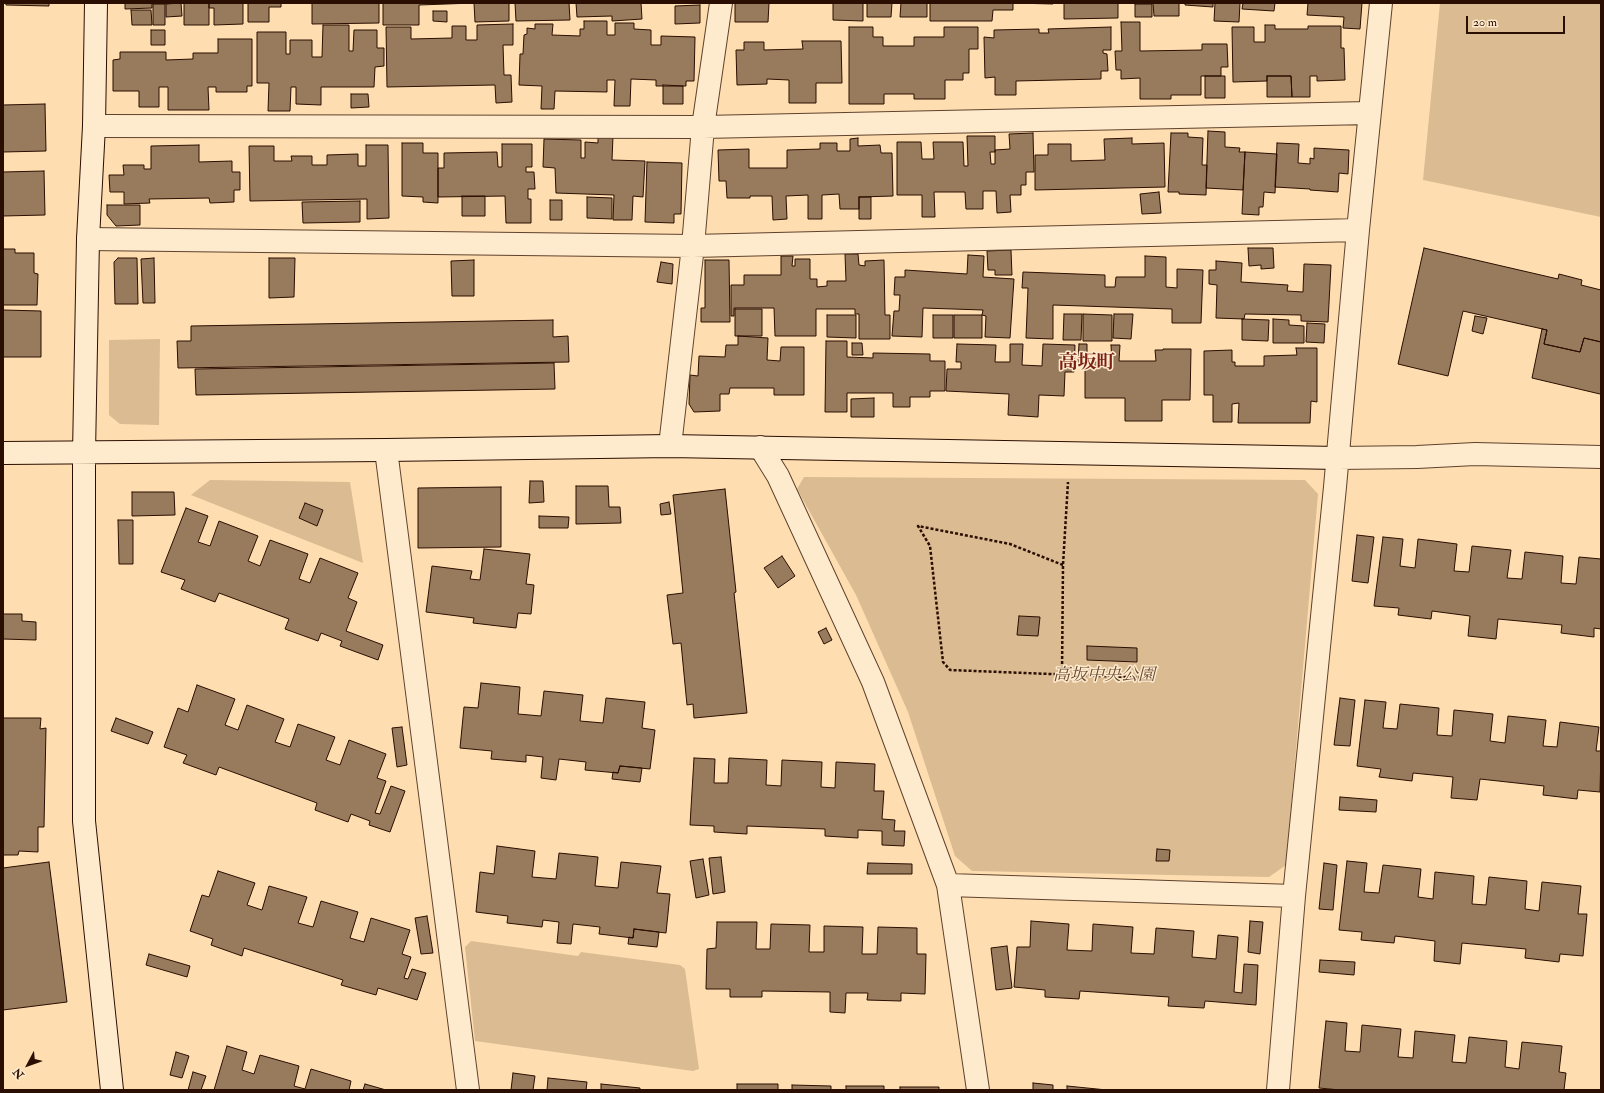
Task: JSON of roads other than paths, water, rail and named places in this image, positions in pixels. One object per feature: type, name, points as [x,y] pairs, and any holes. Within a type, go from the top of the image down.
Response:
[{"type":"street","points":[[96,3],[94,126],[88,239],[84,453],[84,821],[112,1090]]},
{"type":"street","points":[[670,446],[693,246],[703,127],[721,3]]},
{"type":"street","points":[[1278,1090],[1294,896],[1338,458],[1369,113],[1381,3]]},
{"type":"street","points":[[94,126],[703,127],[1369,113]]},
{"type":"street","points":[[88,239],[693,246],[1358,230]]},
{"type":"street","points":[[3,453],[670,446],[1338,458],[1416,457],[1475,454],[1601,457]]},
{"type":"street","points":[[760,447],[778,476],[873,682],[948,885],[978,1090]]},
{"type":"street","points":[[386,450],[468,1090]]},
{"type":"street","points":[[948,885],[1294,896]]},
{"type":"district","name":"高坂町","points":[[1087,364]]},
{"type":"park label","name":"高坂中央公園","points":[[1104,676]]}]
